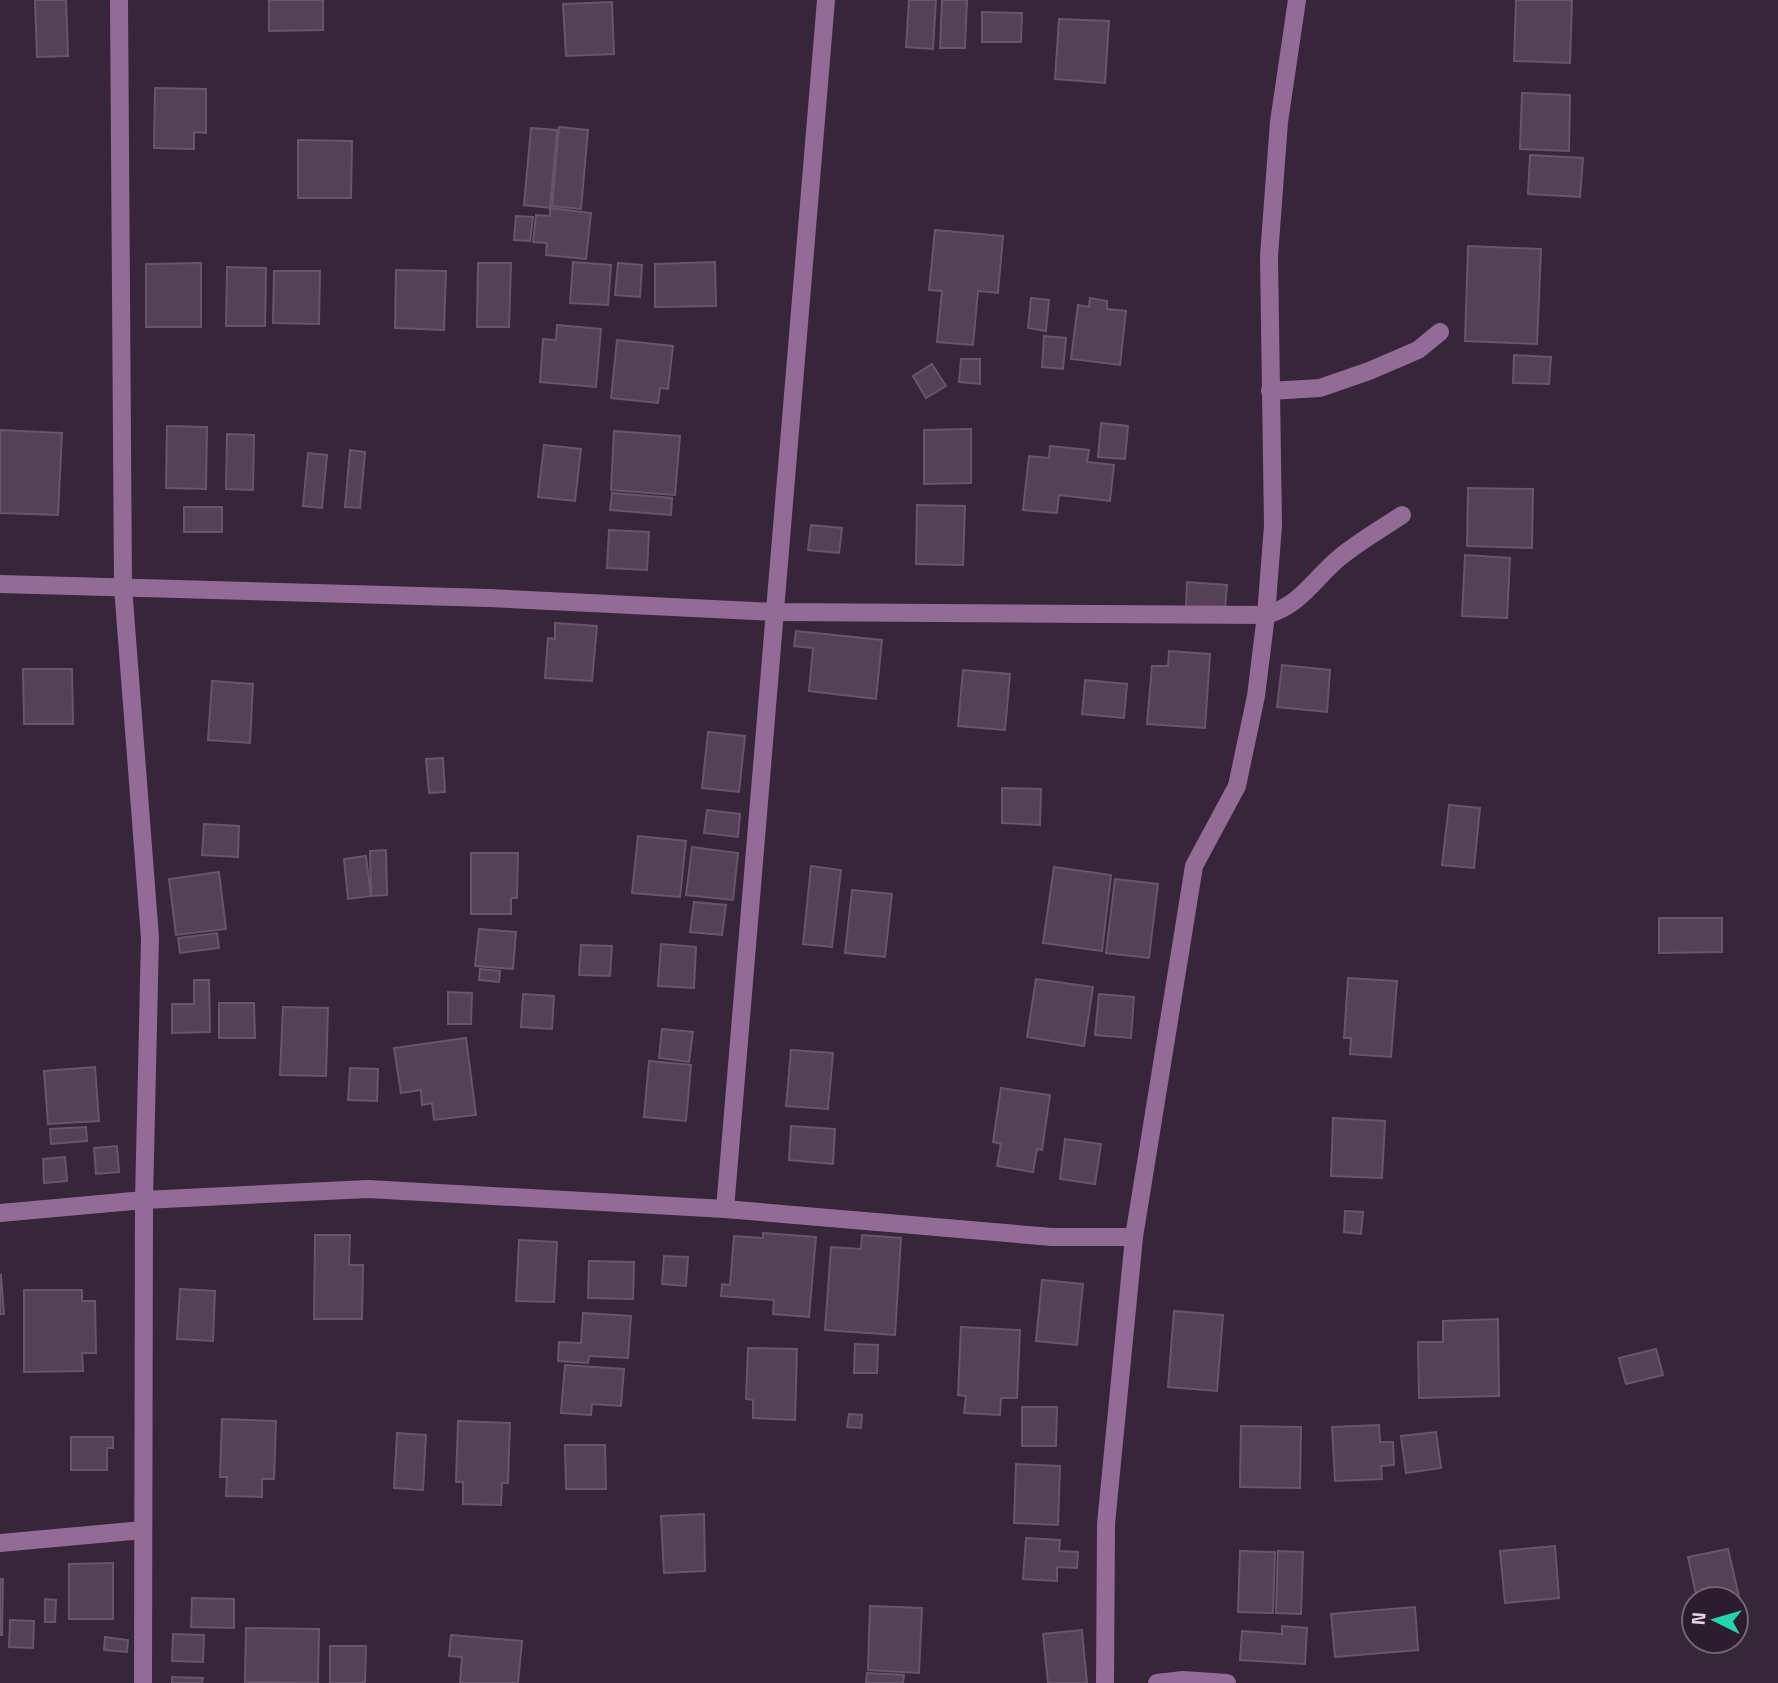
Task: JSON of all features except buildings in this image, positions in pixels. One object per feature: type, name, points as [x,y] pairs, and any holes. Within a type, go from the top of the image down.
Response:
[{"type":"street","points":[[119,0],[123,587],[150,938],[144,1200],[143,1683]]},
{"type":"street","points":[[725,1209],[827,0]]},
{"type":"street","points":[[1105,1683],[1106,1524],[1134,1237],[1194,866],[1237,786],[1256,696],[1266,615],[1273,526],[1269,256],[1279,122],[1297,0]]},
{"type":"street","points":[[1270,391],[1320,388],[1369,371],[1418,350],[1440,332]]},
{"type":"street","points":[[0,584],[489,598],[775,612],[1266,615],[1282,610],[1306,593],[1339,558],[1402,514]]},
{"type":"street","points":[[0,1213],[144,1200],[368,1189],[725,1209],[1052,1237],[1134,1237]]},
{"type":"street","points":[[0,1543],[143,1530]]},
{"type":"street","points":[[1157,1683],[1183,1680],[1227,1683]]}]
